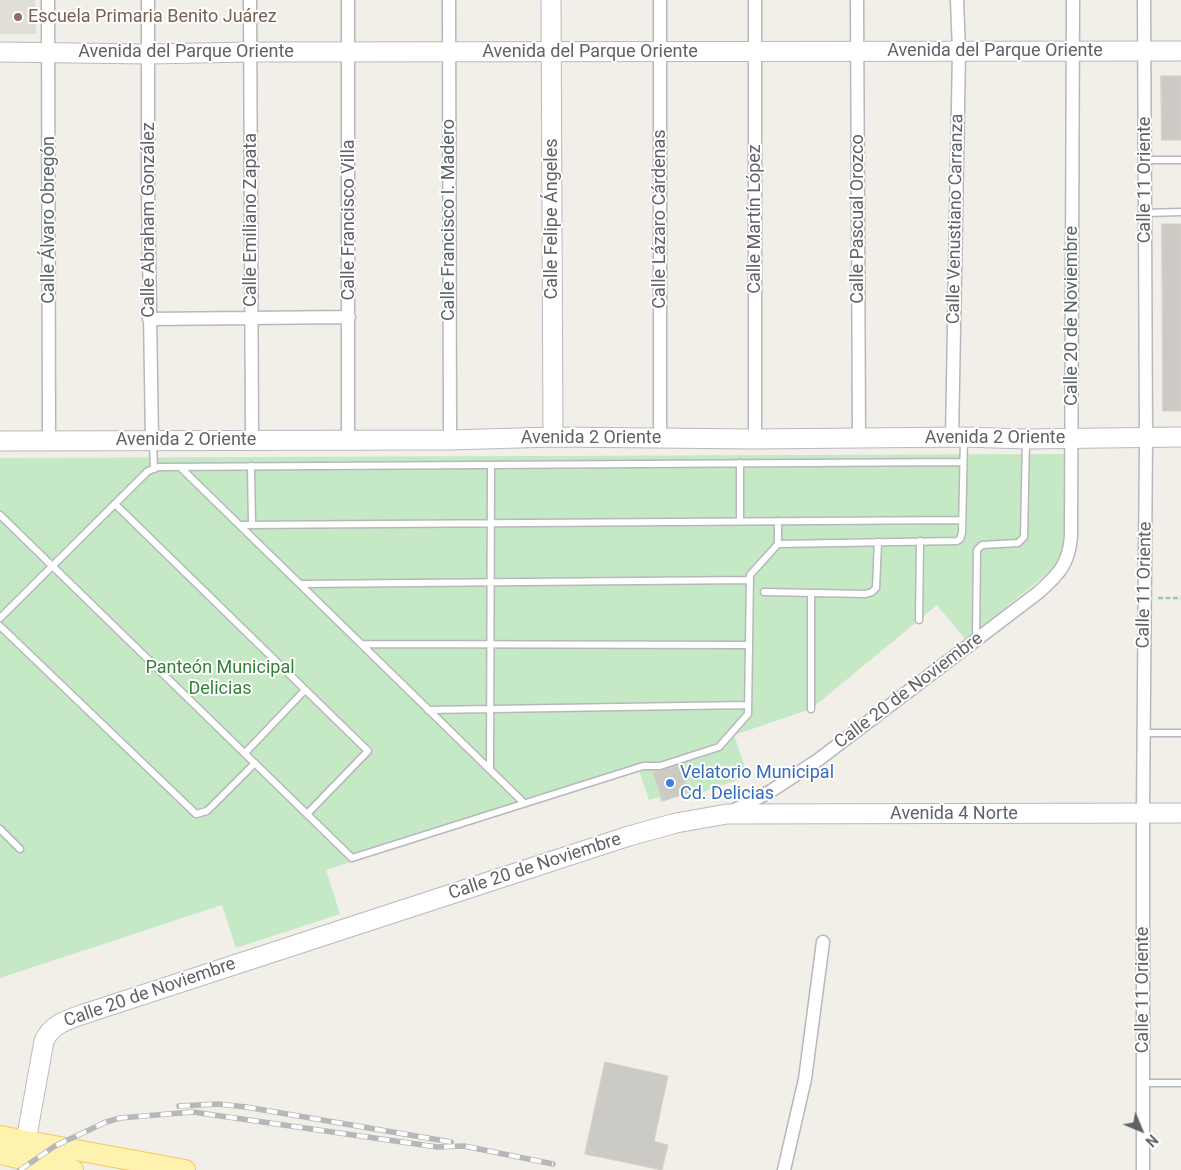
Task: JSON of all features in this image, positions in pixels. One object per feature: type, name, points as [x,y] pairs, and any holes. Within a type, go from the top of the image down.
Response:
[{"type":"main road","points":[[0,1136],[15,1151],[73,1170]]},
{"type":"main road","points":[[15,1151],[185,1170]]},
{"type":"street","name":"Calle Álvaro Obregón","points":[[48,0],[49,440]]},
{"type":"street","name":"Calle Abraham González","points":[[148,0],[149,319],[152,440]]},
{"type":"street","name":"Calle Emiliano Zapata","points":[[250,0],[252,440]]},
{"type":"street","name":"Calle Francisco Villa","points":[[348,0],[348,440]]},
{"type":"street","name":"Calle Francisco I. Madero","points":[[449,0],[450,440]]},
{"type":"street","name":"Calle Felipe Ángeles","points":[[551,0],[553,438]]},
{"type":"street","name":"Calle Lázaro Cárdenas","points":[[660,0],[660,438]]},
{"type":"street","name":"Calle Martín López","points":[[755,0],[755,438]]},
{"type":"street","name":"Calle Pascual Orozco","points":[[857,0],[859,438]]},
{"type":"street","name":"Calle Venustiano Carranza","points":[[957,0],[958,437]]},
{"type":"street","name":"Calle 20 de Noviembre","points":[[15,1151],[44,1041],[50,1030],[66,1020],[629,836],[676,823],[727,814],[771,791],[803,771],[1039,592],[1064,567],[1068,558],[1071,536],[1073,0]]},
{"type":"street","name":"Calle 11 Oriente","points":[[1143,1170],[1146,437],[1144,0]]},
{"type":"street","name":"Avenida del Parque Oriente","points":[[0,52],[149,54],[551,51],[1181,51]]},
{"type":"street","points":[[149,319],[349,317]]},
{"type":"street","name":"Avenida 2 Oriente","points":[[0,441],[1181,437]]},
{"type":"street","name":"Avenida 4 Norte","points":[[727,814],[1181,813]]},
{"type":"street","points":[[784,1170],[806,1079],[823,942]]},
{"type":"lane","points":[[1144,160],[1181,160]]},
{"type":"lane","points":[[1145,213],[1181,212]]},
{"type":"lane","points":[[778,544],[957,541],[962,533],[963,462],[958,437]]},
{"type":"lane","points":[[976,640],[977,550],[982,544],[1018,543],[1024,537],[1026,439]]},
{"type":"lane","points":[[152,440],[154,469]]},
{"type":"lane","points":[[0,618],[148,471],[159,467],[963,462]]},
{"type":"lane","points":[[740,463],[740,521]]},
{"type":"lane","points":[[490,770],[491,465]]},
{"type":"lane","points":[[251,466],[252,525]]},
{"type":"lane","points":[[180,467],[524,803]]},
{"type":"lane","points":[[115,504],[368,751],[307,814]]},
{"type":"lane","points":[[0,514],[352,858],[643,766],[660,766],[719,747],[748,714],[750,575],[778,544],[778,521]]},
{"type":"lane","points":[[240,525],[962,520]]},
{"type":"lane","points":[[919,620],[920,541]]},
{"type":"lane","points":[[764,592],[866,594],[872,592],[876,588],[878,542]]},
{"type":"lane","points":[[300,584],[750,580]]},
{"type":"lane","points":[[811,593],[811,708]]},
{"type":"lane","points":[[0,626],[196,814],[207,811],[255,763]]},
{"type":"lane","points":[[362,644],[749,645]]},
{"type":"lane","points":[[245,753],[305,690]]},
{"type":"lane","points":[[428,710],[748,705]]},
{"type":"lane","points":[[1144,733],[1181,733]]},
{"type":"lane","points":[[0,829],[20,849]]},
{"type":"lane","points":[[1143,1084],[1181,1083]]},
{"type":"path","points":[[1145,598],[1181,598]]},
{"type":"shaded area","name":"Escuela Primaria Benito Juárez","points":[[0,0],[35,0],[36,34],[0,34]]},
{"type":"green space","name":"Panteón Municipal Delicias","points":[[1065,454],[1065,559],[966,640],[937,605],[811,709],[734,735],[748,776],[689,797],[687,793],[661,802],[659,797],[649,800],[638,768],[326,870],[340,914],[236,948],[222,905],[0,978],[0,458]]},
{"type":"building","points":[[1161,76],[1181,76],[1181,140],[1162,140]]},
{"type":"building","points":[[1162,224],[1181,224],[1181,411],[1163,411]]},
{"type":"building","name":"Velatorio Municipal Cd. Delicias","points":[[679,765],[688,793],[663,801],[653,773]]},
{"type":"building","points":[[605,1062],[668,1076],[654,1141],[668,1145],[662,1170],[585,1154]]},
{"type":"railway","points":[[179,1106],[218,1104],[246,1107],[451,1142]]},
{"type":"railway","points":[[20,1170],[55,1146],[106,1122],[120,1118],[193,1112],[437,1147],[464,1146],[553,1164]]},
{"type":"place","name":"Escuela Primaria Benito Juárez","points":[[18,17]]},
{"type":"place","name":"Velatorio Municipal Cd. Delicias","points":[[670,783]]}]
